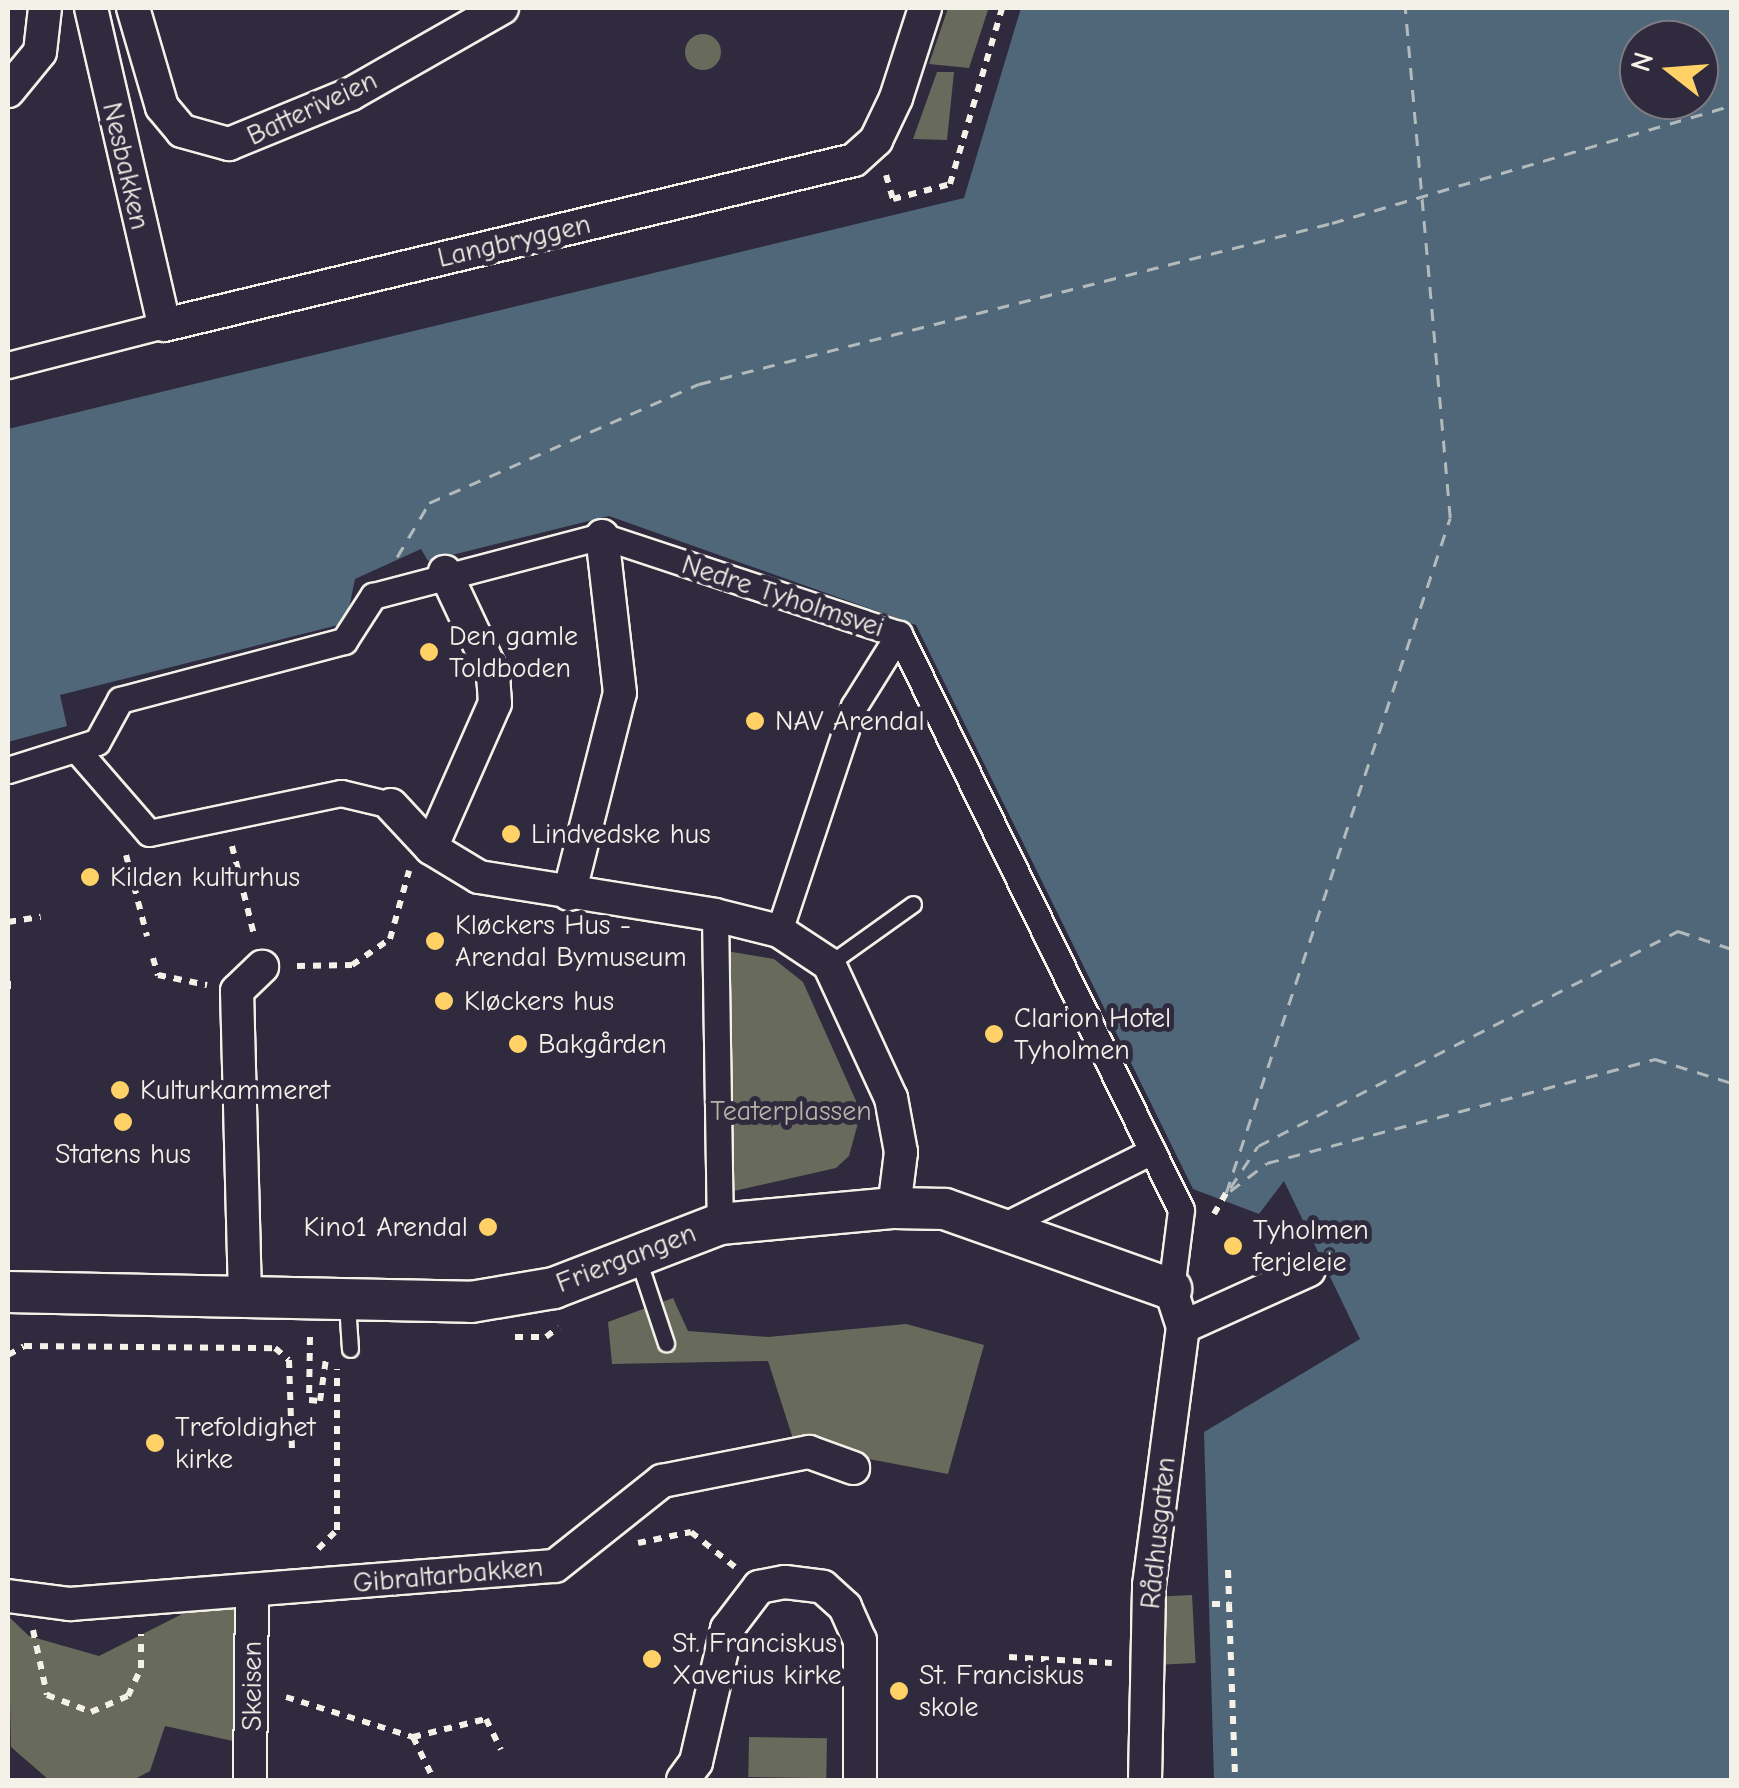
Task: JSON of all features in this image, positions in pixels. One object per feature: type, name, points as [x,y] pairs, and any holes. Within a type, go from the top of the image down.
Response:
[{"type":"street","points":[[8,92],[40,52],[45,8]]},
{"type":"street","name":"Nesbakken","points":[[91,8],[164,325]]},
{"type":"street","name":"Batteriveien","points":[[133,8],[162,108],[182,131],[229,144],[351,94],[502,8]]},
{"type":"street","points":[[876,140],[925,8]]},
{"type":"street","name":"Langbryggen","points":[[8,365],[854,160],[876,140]]},
{"type":"street","points":[[8,770],[97,742],[120,700],[344,641],[373,596],[445,572],[602,536],[620,693],[569,894]]},
{"type":"street","name":"Nedre Tyholmsvei","points":[[602,536],[899,634],[1180,1210],[1171,1288]]},
{"type":"street","points":[[431,848],[495,703],[493,674],[445,572]]},
{"type":"street","points":[[779,932],[854,706],[899,634]]},
{"type":"street","points":[[76,749],[149,833],[341,793],[392,804],[431,848],[478,877],[715,915],[779,932],[829,964],[891,1098],[900,1152],[894,1208]]},
{"type":"street","points":[[715,915],[720,1224]]},
{"type":"street","points":[[245,1296],[237,992],[262,967]]},
{"type":"street","points":[[1003,1226],[1152,1150]]},
{"type":"street","name":"Friergangen","points":[[8,1292],[471,1302],[554,1288],[635,1250],[720,1224],[894,1208],[1003,1226],[1171,1288]]},
{"type":"street","points":[[1183,1327],[1309,1270]]},
{"type":"street","name":"Rådhusgaten","points":[[1145,1780],[1146,1665],[1183,1327],[1171,1288]]},
{"type":"street","name":"Gibraltarbakken","points":[[22,1598],[140,1599],[555,1566],[602,1534],[662,1482],[809,1452],[853,1468]]},
{"type":"street","points":[[683,1780],[696,1762],[727,1628],[760,1586],[823,1587],[846,1607],[860,1640],[860,1780]]},
{"type":"street","name":"Skeisen","points":[[250,1780],[252,1592]]},
{"type":"lane","points":[[829,964],[913,904]]},
{"type":"lane","points":[[635,1250],[666,1343]]},
{"type":"lane","points":[[347,1302],[350,1349]]},
{"type":"path","points":[[876,140],[893,199],[950,184],[1002,8]]},
{"type":"path","points":[[225,820],[262,967],[352,966],[390,939],[409,871],[431,848]]},
{"type":"path","points":[[147,936],[125,850],[149,833]]},
{"type":"path","points":[[8,922],[41,917]]},
{"type":"path","points":[[154,958],[158,975],[237,992]]},
{"type":"path","points":[[8,981],[8,996]]},
{"type":"path","points":[[310,1336],[309,1400],[320,1400],[320,1360],[337,1358],[337,1530],[312,1555]]},
{"type":"path","points":[[8,1354],[24,1346],[276,1348],[289,1360],[292,1451]]},
{"type":"path","points":[[602,1534],[648,1546],[692,1532],[760,1586]]},
{"type":"path","points":[[1228,1570],[1235,1778]]},
{"type":"path","points":[[22,1598],[36,1676],[46,1695],[91,1712],[128,1696],[141,1668],[140,1599]]},
{"type":"path","points":[[1212,1604],[1229,1604]]},
{"type":"path","points":[[1008,1657],[1146,1665]]},
{"type":"path","points":[[251,1683],[372,1731],[413,1736],[486,1719],[501,1750]]},
{"type":"path","points":[[413,1736],[434,1780]]},
{"type":"green space","points":[[948,8],[988,10],[969,68],[929,64]]},
{"type":"green space","points":[[703,34],[716,39],[721,52],[716,65],[703,70],[690,65],[685,52],[690,39]]},
{"type":"green space","points":[[937,72],[954,72],[947,140],[913,139]]},
{"type":"green space","name":"Teaterplassen","points":[[726,951],[774,959],[803,982],[861,1112],[849,1156],[836,1168],[725,1193]]},
{"type":"green space","points":[[673,1298],[688,1331],[768,1337],[906,1324],[984,1345],[948,1474],[795,1445],[768,1361],[612,1364],[608,1322]]},
{"type":"green space","points":[[1192,1595],[1196,1663],[1165,1665],[1161,1597]]},
{"type":"green space","points":[[230,1600],[245,1612],[242,1743],[165,1726],[150,1771],[133,1780],[49,1780],[11,1747],[8,1616],[29,1636],[99,1656],[208,1601]]},
{"type":"green space","points":[[749,1737],[827,1738],[826,1778],[748,1777]]},
{"type":"water","points":[[1021,8],[1731,8],[1731,1780],[1214,1780],[1204,1432],[1360,1339],[1284,1181],[1259,1214],[1193,1189],[916,625],[609,516],[428,561],[421,549],[355,579],[346,623],[60,695],[67,726],[8,742],[8,429],[964,198]]},
{"type":"ferry route","points":[[1226,1193],[1450,518],[1405,8]]},
{"type":"ferry route","points":[[397,557],[429,503],[699,384],[1332,223],[1732,105]]},
{"type":"ferry route","points":[[1230,1188],[1258,1146],[1678,931],[1732,949]]},
{"type":"ferry route","points":[[1230,1191],[1267,1163],[1655,1059],[1732,1083]]},
{"type":"place","name":"Den gamle Toldboden","points":[[429,652]]},
{"type":"place","name":"NAV Arendal","points":[[755,721]]},
{"type":"place","name":"Lindvedske hus","points":[[511,834]]},
{"type":"place","name":"Kilden kulturhus","points":[[90,877]]},
{"type":"place","name":"Kløckers Hus - Arendal Bymuseum","points":[[435,941]]},
{"type":"place","name":"Kløckers hus","points":[[444,1001]]},
{"type":"place","name":"Clarion Hotel Tyholmen","points":[[994,1034]]},
{"type":"place","name":"Bakgården","points":[[518,1044]]},
{"type":"place","name":"Kulturkammeret","points":[[120,1090]]},
{"type":"place","name":"Statens hus","points":[[123,1122]]},
{"type":"place","name":"Kino1 Arendal","points":[[488,1227]]},
{"type":"place","name":"Tyholmen ferjeleie","points":[[1233,1246]]},
{"type":"place","name":"Trefoldighet kirke","points":[[155,1443]]},
{"type":"place","name":"St. Franciskus Xaverius kirke","points":[[652,1659]]},
{"type":"place","name":"St. Franciskus skole","points":[[899,1691]]}]
